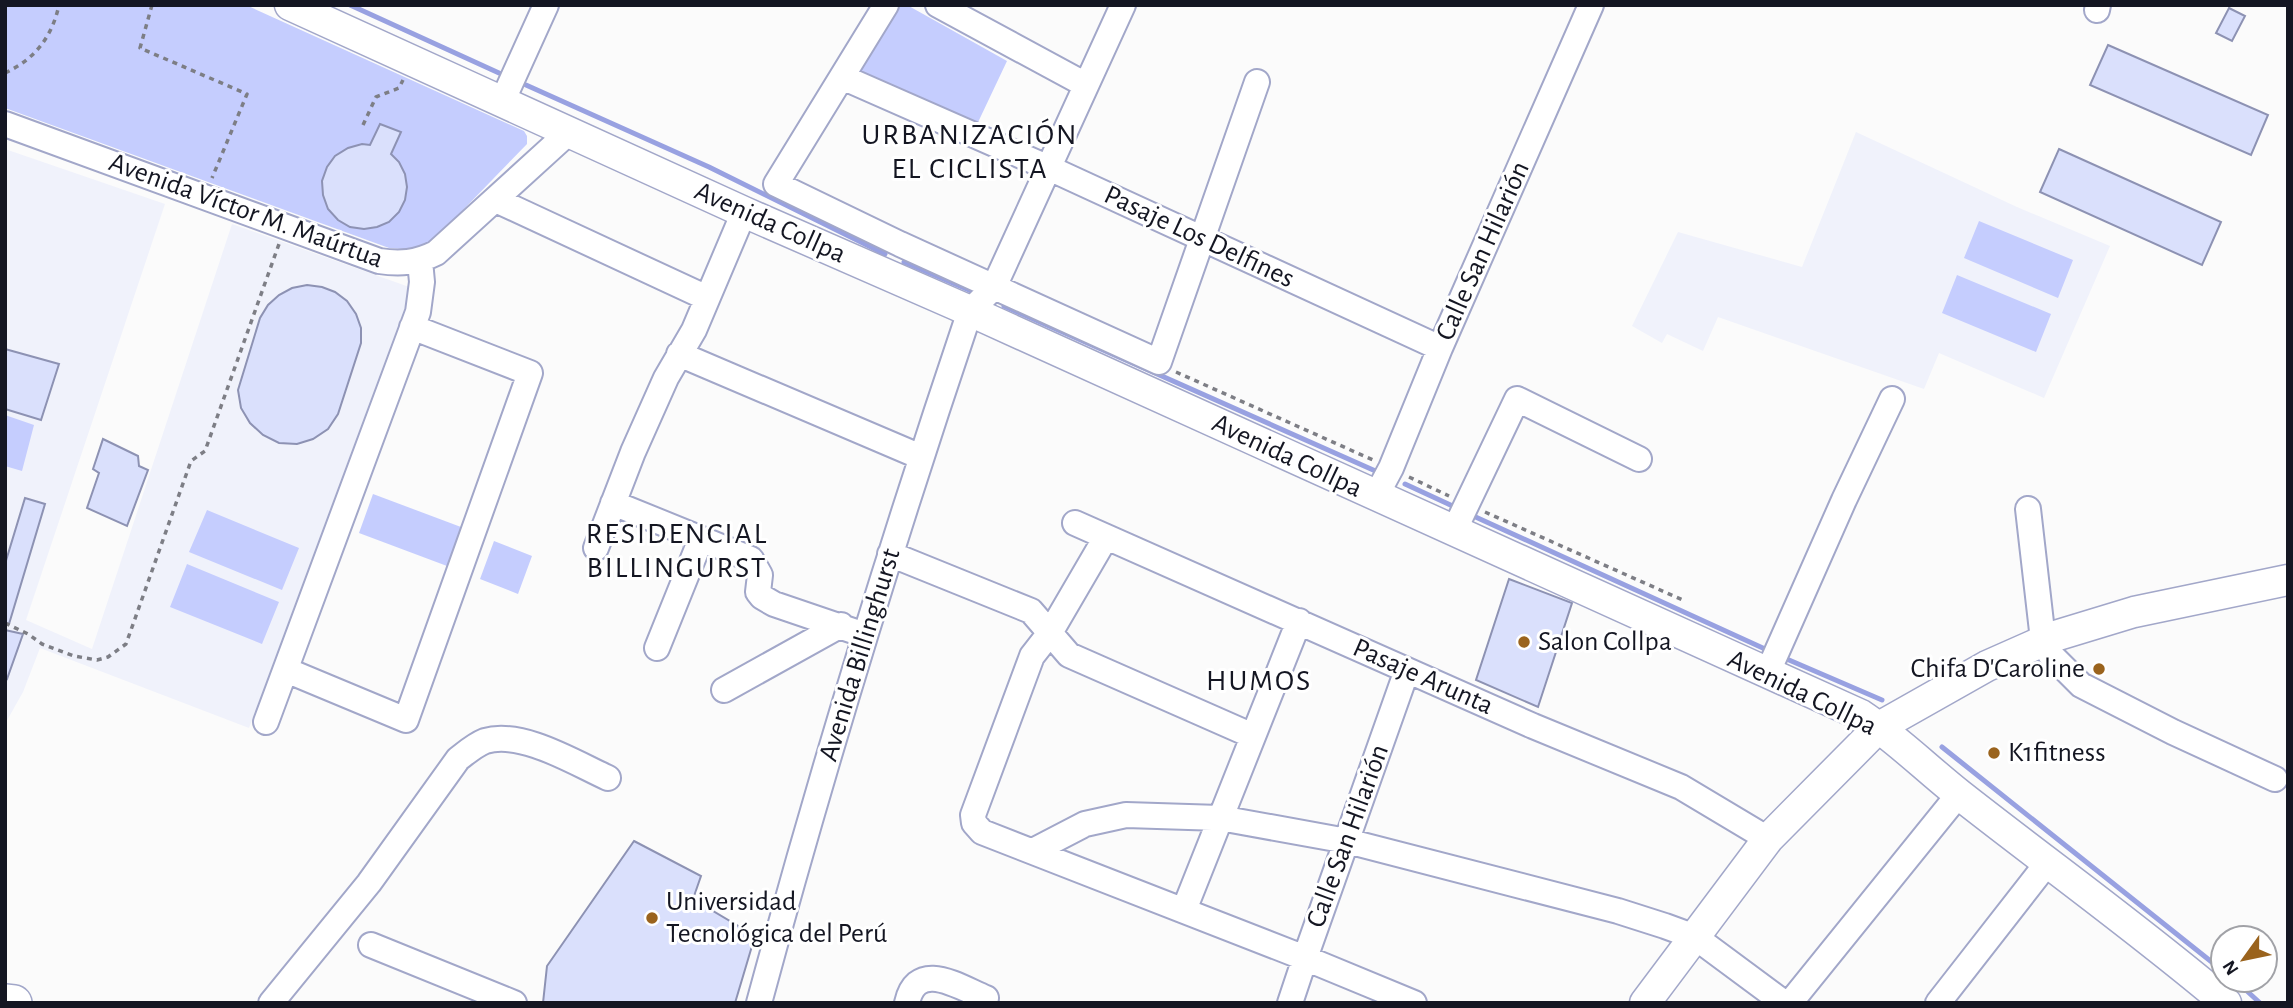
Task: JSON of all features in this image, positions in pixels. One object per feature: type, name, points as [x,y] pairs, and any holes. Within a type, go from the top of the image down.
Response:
[{"type":"highway","points":[[5,1002],[14,1003]]},
{"type":"main road","name":"Avenida Collpa","points":[[290,5],[1861,715],[1959,794],[2140,932],[2226,1003]]},
{"type":"main road","points":[[1645,1003],[1768,839],[1832,775],[1885,732],[1987,666],[2047,647],[2134,612],[2288,580]]},
{"type":"main road","points":[[2047,647],[2231,606],[2288,598]]},
{"type":"street","points":[[502,102],[546,5]]},
{"type":"street","points":[[886,5],[776,184],[1158,362],[1257,82]]},
{"type":"street","points":[[938,5],[1086,85]]},
{"type":"street","points":[[970,311],[994,287],[1123,5]]},
{"type":"street","name":"Calle San Hilarión","points":[[1376,496],[1391,468],[1440,348],[1591,5]]},
{"type":"street","name":"Pasaje Los Delfines","points":[[842,77],[1049,168],[1440,348]]},
{"type":"street","name":"Avenida Víctor M. Maúrtua","points":[[5,124],[379,261],[397,264],[420,261],[453,240],[569,132]]},
{"type":"street","points":[[496,200],[707,298]]},
{"type":"street","points":[[596,548],[666,378],[694,330],[744,212]]},
{"type":"street","points":[[886,274],[900,244]]},
{"type":"street","points":[[266,722],[418,312],[422,282],[420,261]]},
{"type":"street","name":"Avenida Billinghurst","points":[[759,1003],[801,849],[865,635],[970,311]]},
{"type":"street","points":[[285,670],[407,720],[530,373],[412,327]]},
{"type":"street","points":[[679,354],[921,457]]},
{"type":"street","points":[[1454,531],[1517,399],[1639,459]]},
{"type":"street","points":[[1767,674],[1892,399]]},
{"type":"street","points":[[613,503],[751,559],[760,575],[758,592],[774,604],[865,635]]},
{"type":"street","points":[[2028,509],[2047,647],[2081,685],[2173,732],[2275,779]]},
{"type":"street","name":"Pasaje Arunta","points":[[1075,523],[1533,726],[1681,787],[1768,839]]},
{"type":"street","points":[[1106,537],[1049,633],[1032,656],[973,814],[974,823],[982,832],[1414,1003]]},
{"type":"street","points":[[657,648],[701,539]]},
{"type":"street","points":[[890,554],[1031,611],[1069,655],[1253,736]]},
{"type":"street","points":[[1184,910],[1299,621]]},
{"type":"street","points":[[724,690],[841,625]]},
{"type":"street","name":"Calle San Hilarión","points":[[1290,1003],[1407,670]]},
{"type":"street","points":[[271,1003],[369,883],[458,759],[474,746],[498,739],[517,740],[608,778]]},
{"type":"street","points":[[1790,1003],[1959,794]]},
{"type":"street","points":[[1033,851],[1085,824],[1126,815],[1220,818],[1347,841],[1618,911],[1695,937],[1784,1003]]},
{"type":"street","points":[[1938,1003],[2048,862]]},
{"type":"street","points":[[371,945],[514,1003]]},
{"type":"street","points":[[907,1003],[915,984],[934,977],[986,998]]},
{"type":"path","points":[[5,73],[17,67],[42,46],[50,33],[59,5]]},
{"type":"path","points":[[152,5],[141,48],[247,94],[212,178]]},
{"type":"path","points":[[363,125],[376,97],[399,88],[403,80]]},
{"type":"path","points":[[5,623],[29,634],[42,644],[74,656],[97,660],[108,657],[126,644],[191,461],[205,451],[284,227]]},
{"type":"path","points":[[1158,362],[1181,375],[1685,601]]},
{"type":"shaded area","points":[[5,5],[246,5],[524,131],[527,144],[428,246],[416,250],[389,248],[5,108]]},
{"type":"shaded area","points":[[890,5],[907,5],[1007,61],[972,135],[845,76]]},
{"type":"shaded area","points":[[1856,132],[2017,207],[2110,246],[2044,398],[1939,353],[1924,389],[1718,317],[1703,351],[1667,334],[1662,343],[1632,326],[1678,232],[1802,267]]},
{"type":"shaded area","points":[[5,149],[165,204],[26,620],[92,649],[232,224],[412,288],[249,728],[40,648],[23,692],[5,724]]},
{"type":"shaded area","points":[[1979,221],[2073,260],[2058,298],[1964,258]]},
{"type":"shaded area","points":[[1957,275],[2051,314],[2036,352],[1942,313]]},
{"type":"shaded area","points":[[5,415],[34,425],[22,471],[5,466]]},
{"type":"shaded area","points":[[373,494],[461,527],[447,566],[359,533]]},
{"type":"shaded area","points":[[207,510],[299,548],[282,590],[189,552]]},
{"type":"shaded area","points":[[494,541],[532,556],[518,594],[480,579]]},
{"type":"shaded area","points":[[187,564],[279,602],[262,644],[170,607]]},
{"type":"building","points":[[2229,8],[2245,16],[2232,41],[2216,33]]},
{"type":"building","points":[[2108,45],[2268,115],[2251,155],[2090,85]]},
{"type":"building","points":[[380,124],[401,132],[391,154],[405,174],[405,200],[399,212],[389,222],[364,229],[350,227],[338,220],[328,209],[322,181],[335,156],[348,148],[370,145]]},
{"type":"building","points":[[2059,149],[2221,222],[2202,265],[2040,192]]},
{"type":"building","points":[[307,285],[335,292],[347,301],[361,328],[361,343],[338,414],[328,429],[313,439],[297,444],[279,443],[263,435],[250,423],[241,408],[238,390],[260,318],[268,305],[292,288]]},
{"type":"building","points":[[5,349],[59,364],[41,420],[5,409]]},
{"type":"building","points":[[103,439],[138,456],[139,466],[148,470],[127,526],[87,508],[99,473],[93,469]]},
{"type":"building","points":[[25,498],[45,504],[9,624],[5,623],[5,564]]},
{"type":"building","name":"Salon Collpa","points":[[1509,579],[1572,603],[1538,707],[1476,680]]},
{"type":"building","points":[[5,630],[23,634],[7,679],[5,678]]},
{"type":"building","name":"Universidad Tecnológica del Perú","points":[[634,841],[701,876],[693,899],[755,936],[735,1003],[543,1003],[547,966]]},
{"type":"waterway","points":[[350,5],[499,73]]},
{"type":"waterway","points":[[526,85],[709,167],[885,254]]},
{"type":"waterway","points":[[904,262],[976,293]]},
{"type":"waterway","points":[[1004,306],[1380,473]]},
{"type":"waterway","points":[[1405,484],[1457,508]]},
{"type":"waterway","points":[[1469,514],[1765,649]]},
{"type":"waterway","points":[[1789,660],[1882,700]]},
{"type":"waterway","points":[[1942,747],[2209,960]]},
{"type":"waterway","points":[[2250,994],[2260,1003]]},
{"type":"place","name":"Salon Collpa","points":[[1524,642]]},
{"type":"place","name":"Chifa D'Caroline","points":[[2099,669]]},
{"type":"place","name":"K1fitness","points":[[1994,753]]},
{"type":"place","name":"Universidad Tecnológica del Perú","points":[[652,918]]},
{"type":"district","name":"URBANIZACIÓN EL CICLISTA","points":[[970,152]]},
{"type":"district","name":"RESIDENCIAL BILLINGURST","points":[[677,551]]},
{"type":"district","name":"HUMOS","points":[[1259,681]]}]
